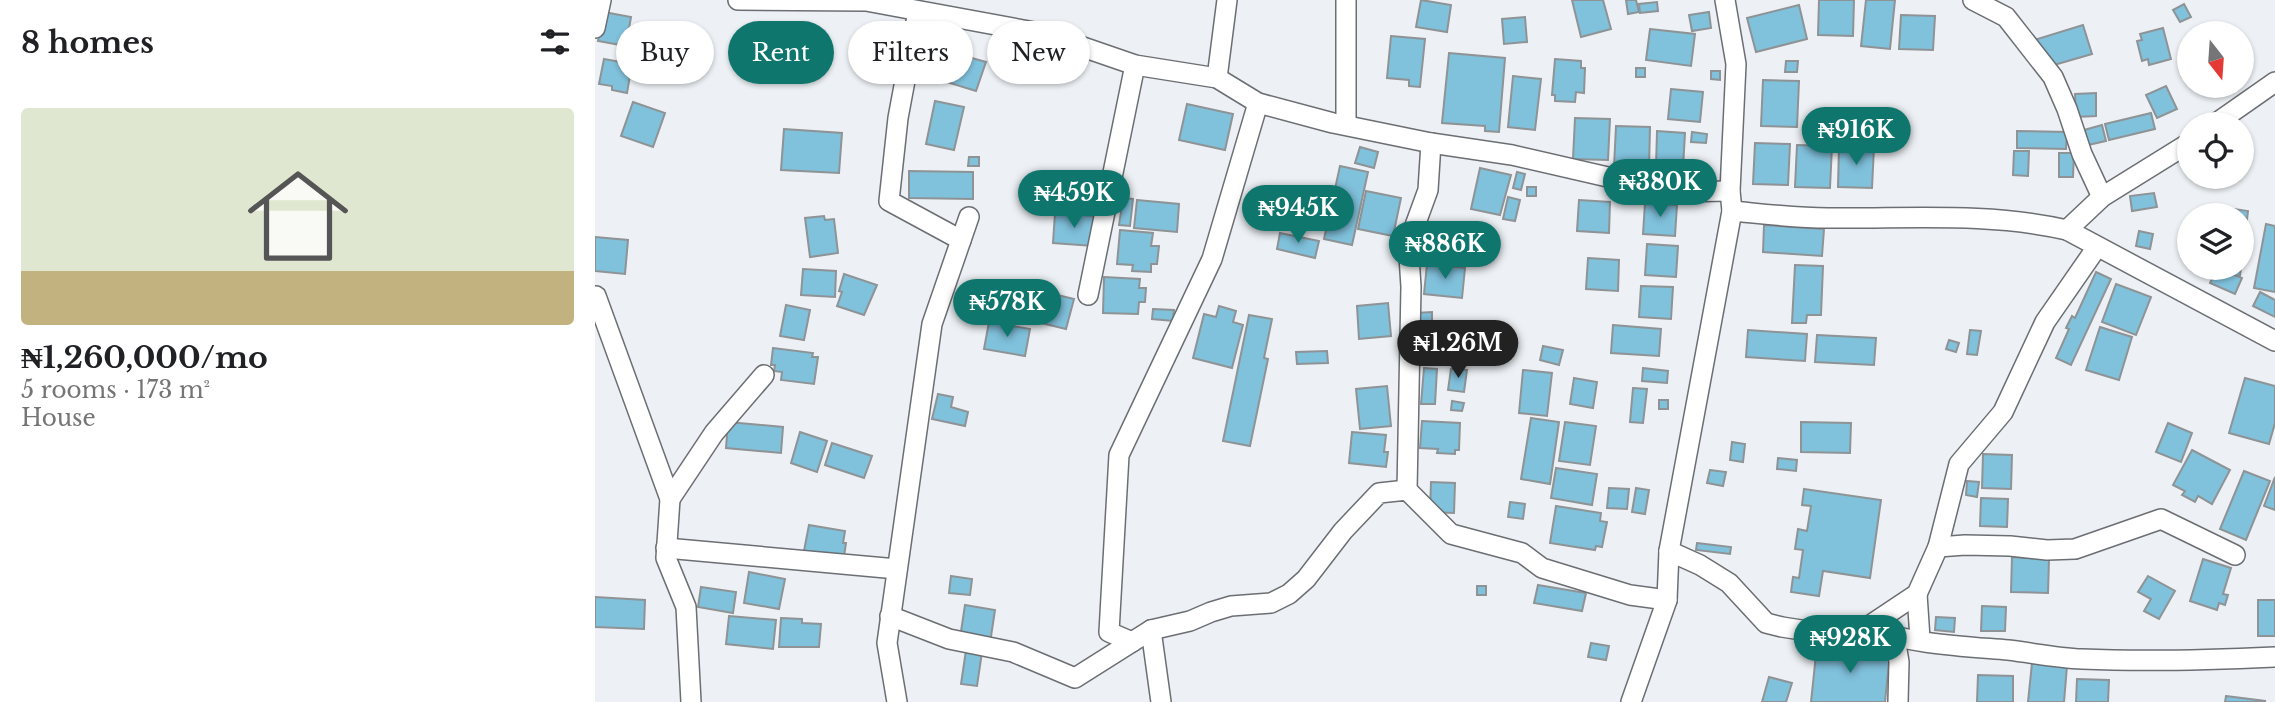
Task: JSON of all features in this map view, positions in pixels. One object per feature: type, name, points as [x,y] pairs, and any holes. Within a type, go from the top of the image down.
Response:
[{"type":"street","points":[[595,28],[601,0]]},
{"type":"street","points":[[738,0],[866,0],[1045,34],[1135,65],[1217,78],[1258,103],[1333,123],[1431,143],[1513,155],[1673,192],[1730,191]]},
{"type":"street","points":[[1217,78],[1227,0]]},
{"type":"street","points":[[1346,0],[1346,124]]},
{"type":"street","points":[[1632,702],[1667,600],[1669,551],[1732,211],[1730,191],[1736,64],[1725,0]]},
{"type":"street","points":[[1973,0],[2006,17],[2053,77],[2082,154],[2102,197]]},
{"type":"street","points":[[918,11],[898,118],[889,201],[961,240]]},
{"type":"street","points":[[1088,295],[1135,65]]},
{"type":"street","points":[[2232,112],[2275,82]]},
{"type":"street","points":[[1132,642],[1109,632],[1119,455],[1212,259],[1258,103]]},
{"type":"street","points":[[1431,143],[1428,190],[1413,231],[1409,256],[1411,287],[1407,490],[1451,534],[1522,553],[1542,568],[1630,595],[1667,600]]},
{"type":"street","points":[[2067,230],[2102,197],[2177,150]]},
{"type":"street","points":[[1732,211],[1826,218],[1955,217],[2033,222],[2067,230],[2275,341]]},
{"type":"street","points":[[897,702],[887,643],[932,324],[969,218]]},
{"type":"street","points":[[1920,639],[1917,594],[1938,548],[1959,464],[2004,412],[2045,322],[2097,247]]},
{"type":"street","points":[[596,296],[670,499],[666,558],[686,607],[691,702]]},
{"type":"street","points":[[670,499],[714,433],[764,375]]},
{"type":"street","points":[[890,616],[949,639],[1013,652],[1075,678],[1151,630],[1190,621],[1231,606],[1271,603],[1289,594],[1306,579],[1343,531],[1379,493],[1407,490]]},
{"type":"street","points":[[1938,548],[1965,545],[2075,549],[2161,519],[2235,555]]},
{"type":"street","points":[[666,548],[897,569]]},
{"type":"street","points":[[1669,551],[1700,565],[1729,583],[1766,623],[1827,635],[1866,628],[1917,594]]},
{"type":"street","points":[[1866,628],[1895,638],[1920,639],[1955,647],[2081,659],[2202,660],[2275,657]]},
{"type":"street","points":[[1151,630],[1161,702]]},
{"type":"street","points":[[1895,638],[1899,662],[1898,702]]},
{"type":"building","points":[[1421,0],[1451,5],[1447,32],[1416,27]]},
{"type":"building","points":[[1572,0],[1603,0],[1611,29],[1581,37]]},
{"type":"building","points":[[1626,0],[1636,0],[1639,12],[1628,14]]},
{"type":"building","points":[[1819,0],[1854,0],[1853,36],[1818,35]]},
{"type":"building","points":[[1866,0],[1895,0],[1890,49],[1861,46]]},
{"type":"building","points":[[1657,2],[1658,11],[1640,13],[1639,4]]},
{"type":"building","points":[[2184,4],[2191,17],[2179,21],[2173,10]]},
{"type":"building","points":[[1799,5],[1807,39],[1756,52],[1747,18]]},
{"type":"building","points":[[604,12],[631,17],[630,21],[616,21],[616,44],[598,41]]},
{"type":"building","points":[[1709,12],[1711,28],[1692,31],[1689,15]]},
{"type":"building","points":[[1901,15],[1935,16],[1933,50],[1899,49]]},
{"type":"building","points":[[1525,17],[1527,42],[1504,44],[1502,19]]},
{"type":"building","points":[[2083,25],[2092,54],[2054,65],[2053,61],[2045,63],[2034,40]]},
{"type":"building","points":[[2163,28],[2171,59],[2149,65],[2148,59],[2142,61],[2137,41],[2142,40],[2140,34]]},
{"type":"building","points":[[1650,29],[1695,34],[1691,66],[1646,60]]},
{"type":"building","points":[[1391,36],[1425,39],[1420,87],[1409,86],[1409,80],[1387,78]]},
{"type":"building","points":[[1449,53],[1505,58],[1499,132],[1485,131],[1485,126],[1442,123]]},
{"type":"building","points":[[973,58],[986,62],[976,91],[953,84],[973,84]]},
{"type":"building","points":[[604,59],[616,61],[616,84],[629,84],[627,93],[599,84]]},
{"type":"building","points":[[1555,59],[1581,61],[1581,68],[1585,68],[1584,93],[1576,92],[1575,102],[1555,101],[1555,95],[1552,95]]},
{"type":"building","points":[[1786,61],[1798,61],[1797,72],[1785,72]]},
{"type":"building","points":[[1636,68],[1645,68],[1645,77],[1636,77]]},
{"type":"building","points":[[1711,71],[1720,71],[1720,80],[1711,79]]},
{"type":"building","points":[[1513,76],[1541,79],[1535,130],[1508,127]]},
{"type":"building","points":[[1763,80],[1799,81],[1797,127],[1761,126]]},
{"type":"building","points":[[2166,86],[2177,109],[2157,118],[2146,95]]},
{"type":"building","points":[[1671,89],[1703,92],[1700,122],[1668,119]]},
{"type":"building","points":[[2096,93],[2096,116],[2076,117],[2075,94]]},
{"type":"building","points":[[935,101],[964,107],[954,150],[926,144]]},
{"type":"building","points":[[633,102],[665,113],[653,147],[621,136]]},
{"type":"building","points":[[1187,104],[1233,114],[1225,150],[1179,140]]},
{"type":"building","points":[[2151,113],[2155,129],[2109,140],[2105,124]]},
{"type":"building","points":[[1575,118],[1610,119],[1608,160],[1573,159]]},
{"type":"building","points":[[2102,125],[2106,141],[2088,145],[2084,130]]},
{"type":"building","points":[[1616,126],[1650,127],[1649,169],[1614,167]]},
{"type":"building","points":[[784,129],[842,133],[839,173],[781,170]]},
{"type":"building","points":[[1657,131],[1685,133],[1683,168],[1656,167]]},
{"type":"building","points":[[2017,131],[2067,132],[2066,149],[2017,148]]},
{"type":"building","points":[[1692,132],[1707,134],[1706,143],[1691,142]]},
{"type":"building","points":[[1755,143],[1790,144],[1788,185],[1753,184]]},
{"type":"building","points":[[1797,145],[1832,146],[1830,188],[1795,187]]},
{"type":"building","points":[[1839,146],[1874,147],[1872,188],[1838,187]]},
{"type":"building","points":[[1360,147],[1378,152],[1374,168],[1355,163]]},
{"type":"building","points":[[2014,151],[2029,151],[2028,176],[2013,175]]},
{"type":"building","points":[[2059,153],[2074,153],[2073,177],[2059,177]]},
{"type":"building","points":[[969,157],[979,157],[979,166],[968,166]]},
{"type":"building","points":[[1340,166],[1368,172],[1352,245],[1324,239]]},
{"type":"building","points":[[1480,168],[1511,175],[1500,215],[1471,209]]},
{"type":"building","points":[[909,171],[973,172],[973,199],[909,198]]},
{"type":"building","points":[[1517,172],[1525,174],[1521,190],[1513,188]]},
{"type":"building","points":[[1527,187],[1536,187],[1536,196],[1527,196]]},
{"type":"building","points":[[1366,191],[1401,198],[1393,236],[1358,229]]},
{"type":"building","points":[[2154,193],[2157,207],[2132,211],[2130,196]]},
{"type":"building","points":[[1508,197],[1520,200],[1515,221],[1503,219]]},
{"type":"building","points":[[1123,198],[1133,199],[1130,226],[1119,225]]},
{"type":"building","points":[[1137,200],[1179,204],[1177,232],[1134,228]]},
{"type":"building","points":[[1579,200],[1610,202],[1609,233],[1577,231]]},
{"type":"building","points":[[1645,203],[1677,205],[1675,236],[1643,234]]},
{"type":"building","points":[[1055,213],[1095,216],[1093,246],[1053,243]]},
{"type":"building","points":[[824,216],[825,220],[834,219],[838,253],[810,257],[805,218]]},
{"type":"building","points":[[2266,224],[2275,226],[2275,292],[2254,288]]},
{"type":"building","points":[[1764,225],[1824,229],[1822,256],[1763,252]]},
{"type":"building","points":[[1120,230],[1153,233],[1151,246],[1159,246],[1157,264],[1151,264],[1151,272],[1132,271],[1133,265],[1117,264]]},
{"type":"building","points":[[2139,231],[2153,234],[2150,249],[2136,246]]},
{"type":"building","points":[[1280,233],[1319,241],[1315,258],[1277,249]]},
{"type":"building","points":[[595,237],[628,240],[625,274],[595,271]]},
{"type":"building","points":[[1647,244],[1678,246],[1676,277],[1645,275]]},
{"type":"building","points":[[1588,258],[1619,260],[1618,291],[1586,289]]},
{"type":"building","points":[[1427,264],[1465,268],[1462,298],[1424,294]]},
{"type":"building","points":[[1795,265],[1823,266],[1821,315],[1807,315],[1806,323],[1792,323]]},
{"type":"building","points":[[803,269],[836,271],[835,297],[801,295]]},
{"type":"building","points":[[2096,272],[2111,279],[2071,365],[2056,358],[2069,329],[2066,328],[2072,316],[2075,318]]},
{"type":"building","points":[[844,274],[877,285],[864,315],[837,306]]},
{"type":"building","points":[[1104,277],[1140,279],[1139,288],[1146,288],[1145,302],[1139,302],[1138,314],[1103,313]]},
{"type":"building","points":[[2211,280],[2241,280],[2235,294],[2210,283]]},
{"type":"building","points":[[2116,284],[2151,297],[2136,335],[2102,322]]},
{"type":"building","points":[[1641,286],[1673,287],[1671,319],[1639,317]]},
{"type":"building","points":[[1045,292],[1074,299],[1066,329],[1037,322]]},
{"type":"building","points":[[2260,292],[2275,300],[2275,317],[2253,306]]},
{"type":"building","points":[[1388,303],[1391,336],[1359,339],[1357,306]]},
{"type":"building","points":[[786,305],[810,310],[804,340],[780,336]]},
{"type":"building","points":[[1219,306],[1236,311],[1233,322],[1243,325],[1232,368],[1193,358],[1204,314],[1216,317]]},
{"type":"building","points":[[1153,309],[1174,310],[1173,321],[1152,319]]},
{"type":"building","points":[[1432,312],[1432,322],[1415,322],[1415,313]]},
{"type":"building","points":[[1249,315],[1272,319],[1264,358],[1268,359],[1250,446],[1223,441]]},
{"type":"building","points":[[989,322],[1030,329],[1025,356],[984,349]]},
{"type":"building","points":[[1613,325],[1661,329],[1659,356],[1611,353]]},
{"type":"building","points":[[2100,327],[2132,337],[2119,380],[2086,370]]},
{"type":"building","points":[[1748,330],[1807,334],[1805,361],[1746,357]]},
{"type":"building","points":[[1970,330],[1981,331],[1977,355],[1967,354]]},
{"type":"building","points":[[1817,335],[1876,338],[1874,365],[1815,362]]},
{"type":"building","points":[[1949,340],[1959,343],[1956,352],[1946,349]]},
{"type":"building","points":[[1543,346],[1563,350],[1559,365],[1540,360]]},
{"type":"building","points":[[773,348],[813,353],[812,357],[818,357],[814,384],[781,380],[782,372],[774,371],[775,365],[771,365]]},
{"type":"building","points":[[1327,351],[1328,363],[1297,364],[1296,352]]},
{"type":"building","points":[[1424,368],[1437,369],[1435,404],[1421,404]]},
{"type":"building","points":[[1643,368],[1668,371],[1667,383],[1642,381]]},
{"type":"building","points":[[1451,369],[1467,370],[1464,392],[1448,390]]},
{"type":"building","points":[[1523,370],[1552,373],[1547,416],[1519,413]]},
{"type":"building","points":[[1574,378],[1597,382],[1593,408],[1570,404]]},
{"type":"building","points":[[2245,378],[2275,386],[2275,423],[2269,444],[2229,433]]},
{"type":"building","points":[[1387,386],[1391,426],[1360,429],[1356,389]]},
{"type":"building","points":[[1633,388],[1647,389],[1643,423],[1630,422]]},
{"type":"building","points":[[938,394],[953,397],[951,407],[968,412],[965,426],[932,419]]},
{"type":"building","points":[[1659,400],[1668,400],[1668,409],[1659,409]]},
{"type":"building","points":[[1452,401],[1464,403],[1462,411],[1451,410]]},
{"type":"building","points":[[1531,418],[1559,422],[1550,484],[1521,479]]},
{"type":"building","points":[[1422,421],[1460,423],[1459,450],[1455,450],[1455,454],[1420,448]]},
{"type":"building","points":[[728,422],[783,427],[781,453],[726,448]]},
{"type":"building","points":[[1565,422],[1596,426],[1590,465],[1559,461]]},
{"type":"building","points":[[1801,422],[1851,423],[1850,453],[1801,452]]},
{"type":"building","points":[[2168,423],[2192,433],[2181,462],[2156,452]]},
{"type":"building","points":[[800,432],[827,441],[817,472],[791,463]]},
{"type":"building","points":[[1352,432],[1386,435],[1386,467],[1349,463]]},
{"type":"building","points":[[1732,442],[1745,444],[1743,462],[1730,460]]},
{"type":"building","points":[[832,443],[872,456],[864,478],[825,465]]},
{"type":"building","points":[[2192,450],[2230,470],[2212,504],[2198,496],[2195,502],[2182,495],[2185,491],[2173,485]]},
{"type":"building","points":[[1983,454],[2012,455],[2011,489],[1982,488]]},
{"type":"building","points":[[1778,458],[1797,460],[1796,471],[1777,469]]},
{"type":"building","points":[[1556,468],[1597,474],[1592,505],[1551,498]]},
{"type":"building","points":[[1710,470],[1726,472],[1723,486],[1707,483]]},
{"type":"building","points":[[2244,471],[2270,481],[2246,540],[2220,529]]},
{"type":"building","points":[[2275,477],[2275,510],[2264,506]]},
{"type":"building","points":[[1967,481],[1979,482],[1977,497],[1966,495]]},
{"type":"building","points":[[1431,482],[1455,483],[1454,513],[1430,512]]},
{"type":"building","points":[[1609,488],[1629,489],[1627,509],[1607,508]]},
{"type":"building","points":[[1636,488],[1649,490],[1645,514],[1632,512]]},
{"type":"building","points":[[1804,489],[1881,500],[1870,578],[1823,571],[1819,596],[1791,592],[1793,577],[1799,578],[1803,550],[1795,549],[1798,529],[1807,531],[1811,506],[1802,505]]},
{"type":"building","points":[[1981,498],[2008,499],[2007,527],[1980,526]]},
{"type":"building","points":[[1510,502],[1525,504],[1523,519],[1508,517]]},
{"type":"building","points":[[1556,506],[1601,513],[1600,521],[1607,522],[1602,547],[1596,546],[1595,550],[1550,543]]},
{"type":"building","points":[[809,525],[845,531],[843,563],[803,556]]},
{"type":"building","points":[[1697,543],[1731,547],[1730,554],[1696,550]]},
{"type":"building","points":[[2012,557],[2049,559],[2048,593],[2011,592]]},
{"type":"building","points":[[2203,559],[2231,568],[2223,594],[2228,595],[2225,605],[2219,603],[2217,610],[2190,601]]},
{"type":"building","points":[[749,572],[785,579],[779,609],[744,603]]},
{"type":"building","points":[[951,576],[972,579],[970,595],[949,593]]},
{"type":"building","points":[[2148,576],[2175,591],[2159,619],[2144,611],[2151,599],[2138,592]]},
{"type":"building","points":[[1538,585],[1586,593],[1582,611],[1534,603]]},
{"type":"building","points":[[1477,586],[1486,586],[1486,595],[1477,595]]},
{"type":"building","points":[[701,587],[736,592],[733,613],[698,607]]},
{"type":"building","points":[[595,597],[645,600],[644,629],[595,627]]},
{"type":"building","points":[[2258,600],[2275,600],[2275,636],[2258,636]]},
{"type":"building","points":[[965,605],[995,610],[990,643],[960,638]]},
{"type":"building","points":[[1982,606],[2006,607],[2005,631],[1981,631]]},
{"type":"building","points":[[729,616],[776,620],[773,649],[726,644]]},
{"type":"building","points":[[1936,617],[1955,618],[1954,632],[1935,630]]},
{"type":"building","points":[[781,618],[802,619],[802,623],[821,624],[819,647],[779,647]]},
{"type":"building","points":[[1591,643],[1609,646],[1606,660],[1588,657]]},
{"type":"building","points":[[1817,645],[1890,653],[1885,702],[1811,702]]},
{"type":"building","points":[[966,650],[982,652],[977,686],[961,684]]},
{"type":"building","points":[[2032,663],[2067,666],[2064,702],[2028,702]]},
{"type":"building","points":[[1978,675],[2013,676],[2013,702],[1977,702]]},
{"type":"building","points":[[1769,677],[1792,683],[1786,702],[1762,702]]},
{"type":"building","points":[[2077,679],[2109,680],[2108,702],[2076,702]]},
{"type":"building","points":[[2226,696],[2265,701],[2265,702],[2225,702]]}]
